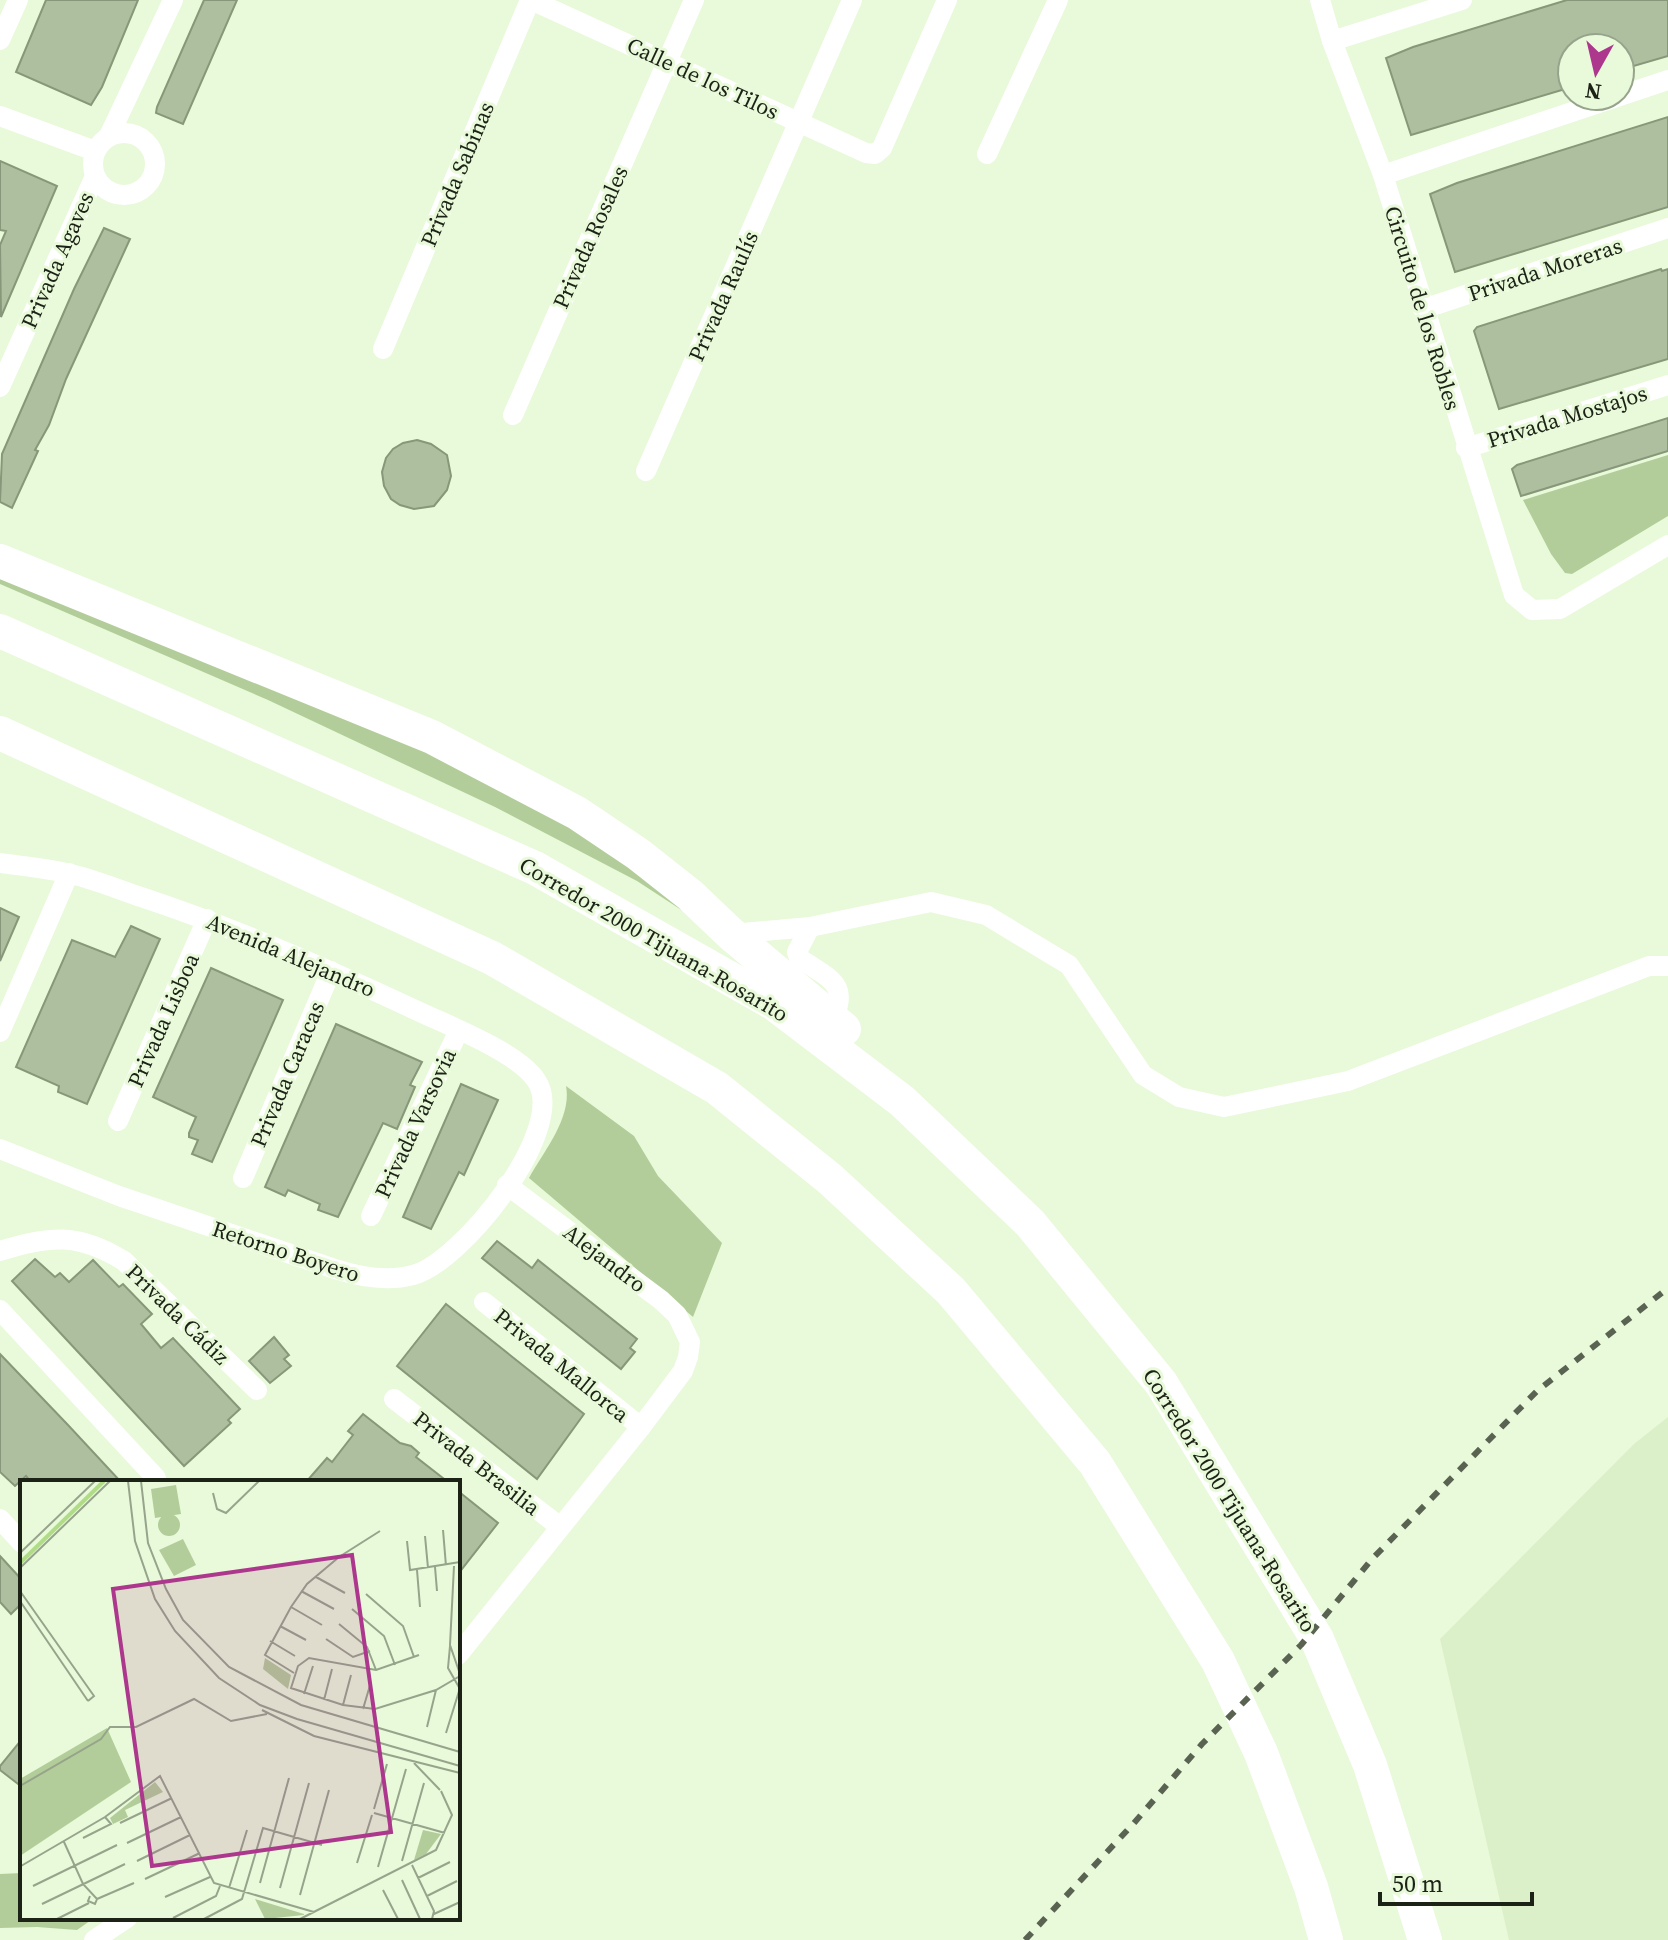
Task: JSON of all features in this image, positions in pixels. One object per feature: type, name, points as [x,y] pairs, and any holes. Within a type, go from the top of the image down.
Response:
[{"type":"highway","points":[[0,561],[432,737],[577,813],[669,879],[731,934],[827,1030]]},
{"type":"highway","name":"Corredor 2000 Tijuana-Rosarito","points":[[0,631],[535,868],[773,1003],[827,1030],[848,1032],[902,1101],[1030,1223],[1161,1383],[1317,1639],[1379,1792],[1425,1940]]},
{"type":"highway","points":[[0,733],[492,958],[717,1088],[830,1179],[951,1291],[1095,1463],[1218,1661],[1261,1753],[1311,1887],[1326,1940]]},
{"type":"street","points":[[0,40],[18,0]]},
{"type":"street","points":[[0,116],[102,144],[131,134],[142,139],[150,147],[154,169],[151,180],[143,188],[133,194],[121,195],[101,186],[92,164],[102,144],[173,0]]},
{"type":"street","name":"Calle de los Tilos","points":[[530,0],[866,153],[875,154],[882,148],[947,0]]},
{"type":"street","name":"Privada Sabinas","points":[[383,349],[530,0]]},
{"type":"street","name":"Privada Rosales","points":[[513,415],[694,0]]},
{"type":"street","name":"Privada Raulís","points":[[646,471],[852,0]]},
{"type":"street","points":[[987,154],[1058,0]]},
{"type":"street","name":"Circuito de los Robles","points":[[1320,0],[1332,41],[1383,175],[1514,595],[1532,610],[1560,609],[1668,545]]},
{"type":"street","points":[[1332,41],[1462,0]]},
{"type":"street","points":[[1383,175],[1668,80]]},
{"type":"street","name":"Privada Agaves","points":[[0,387],[95,176]]},
{"type":"street","name":"Privada Moreras","points":[[1423,309],[1668,228]]},
{"type":"street","name":"Privada Mostajos","points":[[1466,448],[1668,385]]},
{"type":"street","name":"Avenida Alejandro","points":[[0,863],[69,873],[207,919],[331,971],[459,1030],[521,1063],[542,1089],[544,1107]]},
{"type":"street","points":[[0,1032],[69,873]]},
{"type":"street","points":[[731,934],[810,927],[931,902],[986,915],[1069,965],[1143,1075],[1179,1097],[1224,1107],[1348,1081],[1649,966],[1668,966]]},
{"type":"street","name":"Privada Lisboa","points":[[118,1121],[207,919]]},
{"type":"street","points":[[810,927],[797,952],[799,958],[831,981],[841,994],[840,1004],[827,1030]]},
{"type":"street","name":"Privada Caracas","points":[[243,1178],[331,971]]},
{"type":"street","name":"Privada Varsovia","points":[[371,1216],[459,1030]]},
{"type":"street","name":"Retorno Boyero","points":[[0,1149],[119,1196],[363,1278],[414,1275],[451,1254],[473,1231],[531,1147],[544,1107]]},
{"type":"street","name":"Alejandro","points":[[507,1185],[677,1315],[690,1342],[688,1357],[683,1371],[641,1427]]},
{"type":"street","name":"Privada Cádiz","points":[[0,1251],[21,1244],[66,1238],[88,1242],[109,1252],[124,1261],[257,1390]]},
{"type":"street","name":"Privada Mallorca","points":[[484,1302],[641,1427]]},
{"type":"street","points":[[0,1310],[156,1478]]},
{"type":"street","name":"Privada Brasilia","points":[[394,1399],[559,1526]]},
{"type":"street","points":[[462,1642],[641,1427]]},
{"type":"street","points":[[0,1519],[20,1541]]},
{"type":"street","points":[[94,1940],[124,1920]]},
{"type":"shaded area","points":[[1668,455],[1668,516],[1572,574],[1565,573],[1551,554],[1523,500]]},
{"type":"shaded area","points":[[0,569],[374,727],[517,794],[626,855],[735,945],[637,881],[495,807],[268,700],[0,584]]},
{"type":"shaded area","points":[[566,1086],[634,1136],[658,1176],[722,1243],[693,1317],[529,1178],[561,1122],[567,1098]]},
{"type":"shaded area","points":[[1668,1417],[1668,1940],[1509,1940],[1440,1639],[1634,1444]]},
{"type":"shaded area","points":[[20,1873],[20,1920],[91,1920],[77,1930],[0,1928],[0,1874]]},
{"type":"building","points":[[46,0],[138,0],[102,87],[91,105],[16,72]]},
{"type":"building","points":[[204,0],[237,0],[183,124],[156,113],[157,107]]},
{"type":"building","points":[[1567,0],[1668,0],[1668,56],[1636,65],[1636,32],[1556,32],[1556,92],[1411,135],[1386,58]]},
{"type":"building","points":[[1668,117],[1668,207],[1455,272],[1430,194]]},
{"type":"building","points":[[0,161],[57,186],[1,317],[0,245],[6,231],[0,230]]},
{"type":"building","points":[[104,228],[130,239],[12,508],[0,502],[2,454]]},
{"type":"building","points":[[1668,269],[1668,359],[1499,409],[1474,331],[1477,327]]},
{"type":"building","points":[[1668,418],[1668,451],[1521,496],[1512,469],[1517,465]]},
{"type":"building","points":[[417,440],[431,444],[447,455],[451,476],[447,490],[434,506],[414,509],[391,499],[384,486],[382,472],[386,458],[393,449]]},
{"type":"building","points":[[0,908],[19,917],[0,961]]},
{"type":"building","points":[[131,926],[160,939],[87,1104],[58,1092],[59,1086],[16,1067],[72,940],[115,957]]},
{"type":"building","points":[[211,968],[283,1000],[212,1162],[192,1154],[198,1140],[189,1137],[189,1133],[196,1117],[153,1097]]},
{"type":"building","points":[[336,1024],[422,1062],[410,1085],[415,1087],[397,1129],[383,1123],[338,1217],[318,1210],[320,1204],[288,1190],[285,1196],[265,1187]]},
{"type":"building","points":[[461,1084],[498,1100],[464,1175],[459,1172],[431,1229],[403,1217]]},
{"type":"building","points":[[497,1241],[532,1268],[538,1260],[637,1339],[630,1348],[635,1352],[621,1369],[482,1258]]},
{"type":"building","points":[[35,1259],[55,1277],[60,1273],[69,1282],[93,1260],[119,1287],[123,1284],[152,1314],[141,1324],[161,1348],[173,1338],[240,1409],[228,1420],[231,1423],[184,1466],[12,1281]]},
{"type":"building","points":[[446,1304],[584,1414],[537,1479],[397,1366]]},
{"type":"building","points":[[274,1337],[289,1355],[284,1359],[291,1366],[270,1383],[249,1361]]},
{"type":"building","points":[[0,1354],[119,1480],[29,1480],[26,1476],[15,1486],[0,1472]]},
{"type":"building","points":[[363,1414],[400,1443],[411,1446],[419,1453],[416,1457],[445,1480],[308,1480],[327,1458],[332,1462],[353,1435],[348,1431]]},
{"type":"building","points":[[460,1493],[498,1523],[460,1571]]},
{"type":"building","points":[[0,1556],[20,1578],[20,1605],[11,1614],[0,1602]]},
{"type":"building","points":[[20,1741],[20,1785],[0,1770]]},
{"type":"railway","points":[[1025,1940],[1134,1823],[1202,1744],[1301,1645],[1372,1559],[1537,1391],[1668,1288]]}]
